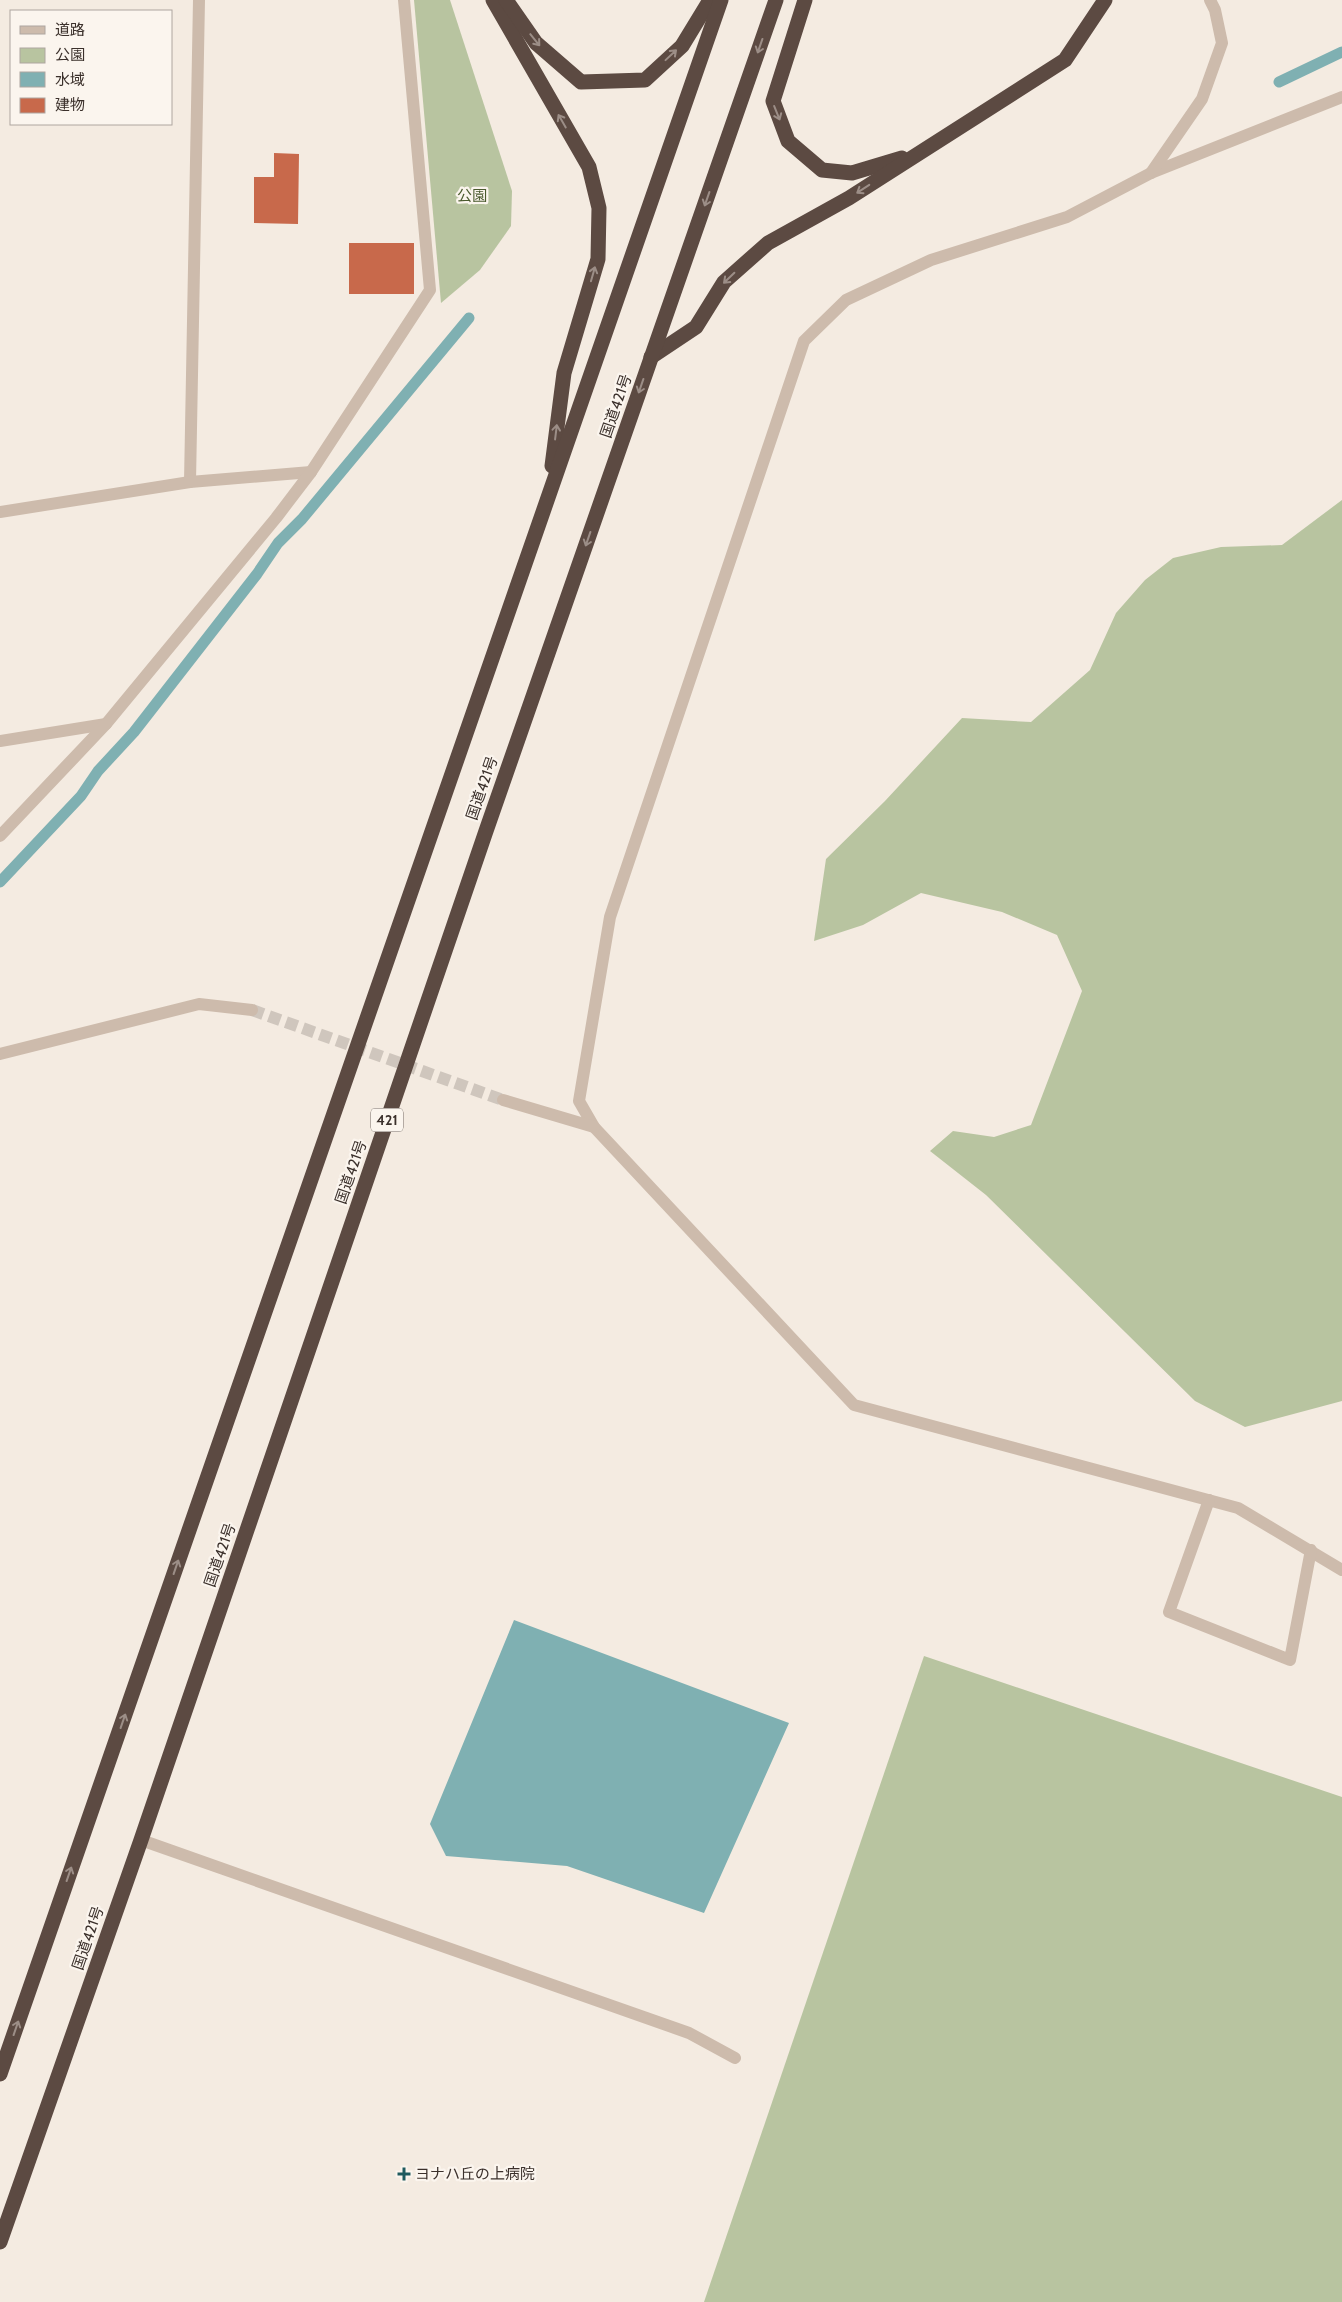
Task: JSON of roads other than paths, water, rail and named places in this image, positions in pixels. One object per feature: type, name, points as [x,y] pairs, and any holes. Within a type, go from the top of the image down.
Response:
[{"type":"highway","points":[[494,0],[589,167],[599,208],[598,259],[564,373],[548,498]]},
{"type":"highway","points":[[506,0],[536,43],[581,82],[645,80],[682,46],[710,0]]},
{"type":"highway","points":[[0,2074],[721,0]]},
{"type":"highway","name":"国道421号","points":[[0,2242],[141,1840],[486,830],[776,0]]},
{"type":"highway","points":[[805,0],[772,101],[788,141],[822,170],[837,172],[852,173],[919,152]]},
{"type":"highway","points":[[651,357],[696,327],[724,282],[768,244],[849,198],[1065,60],[1105,0]]},
{"type":"street","points":[[190,482],[199,0]]},
{"type":"street","points":[[0,836],[106,724],[311,472],[430,290],[404,0]]},
{"type":"street","points":[[1151,173],[1202,99],[1222,43],[1215,10],[1210,0]]},
{"type":"street","points":[[1342,97],[1151,173],[1067,217],[931,260],[846,300],[804,341],[610,917],[579,1101],[594,1127],[854,1405],[1238,1508],[1342,1570]]},
{"type":"street","points":[[0,512],[190,482],[311,472]]},
{"type":"street","points":[[0,741],[106,724]]},
{"type":"street","points":[[0,1054],[199,1004],[252,1010]]},
{"type":"street","points":[[503,1100],[594,1127]]},
{"type":"street","points":[[1209,1500],[1169,1612],[1290,1660],[1311,1550]]},
{"type":"street","points":[[141,1840],[689,2033],[735,2058]]},
{"type":"water","points":[[514,1620],[789,1723],[704,1913],[567,1866],[446,1856],[430,1824]]},
{"type":"waterway","points":[[1279,82],[1342,52]]},
{"type":"waterway","points":[[0,882],[81,796],[98,771],[134,732],[257,574],[278,543],[302,519],[469,318]]},
{"type":"tunnel","points":[[252,1010],[503,1100]]},
{"type":"place","name":"ヨナハ丘の上病院","points":[[404,2174]]},
{"type":"park label","name":"公園","points":[[472,196]]}]
